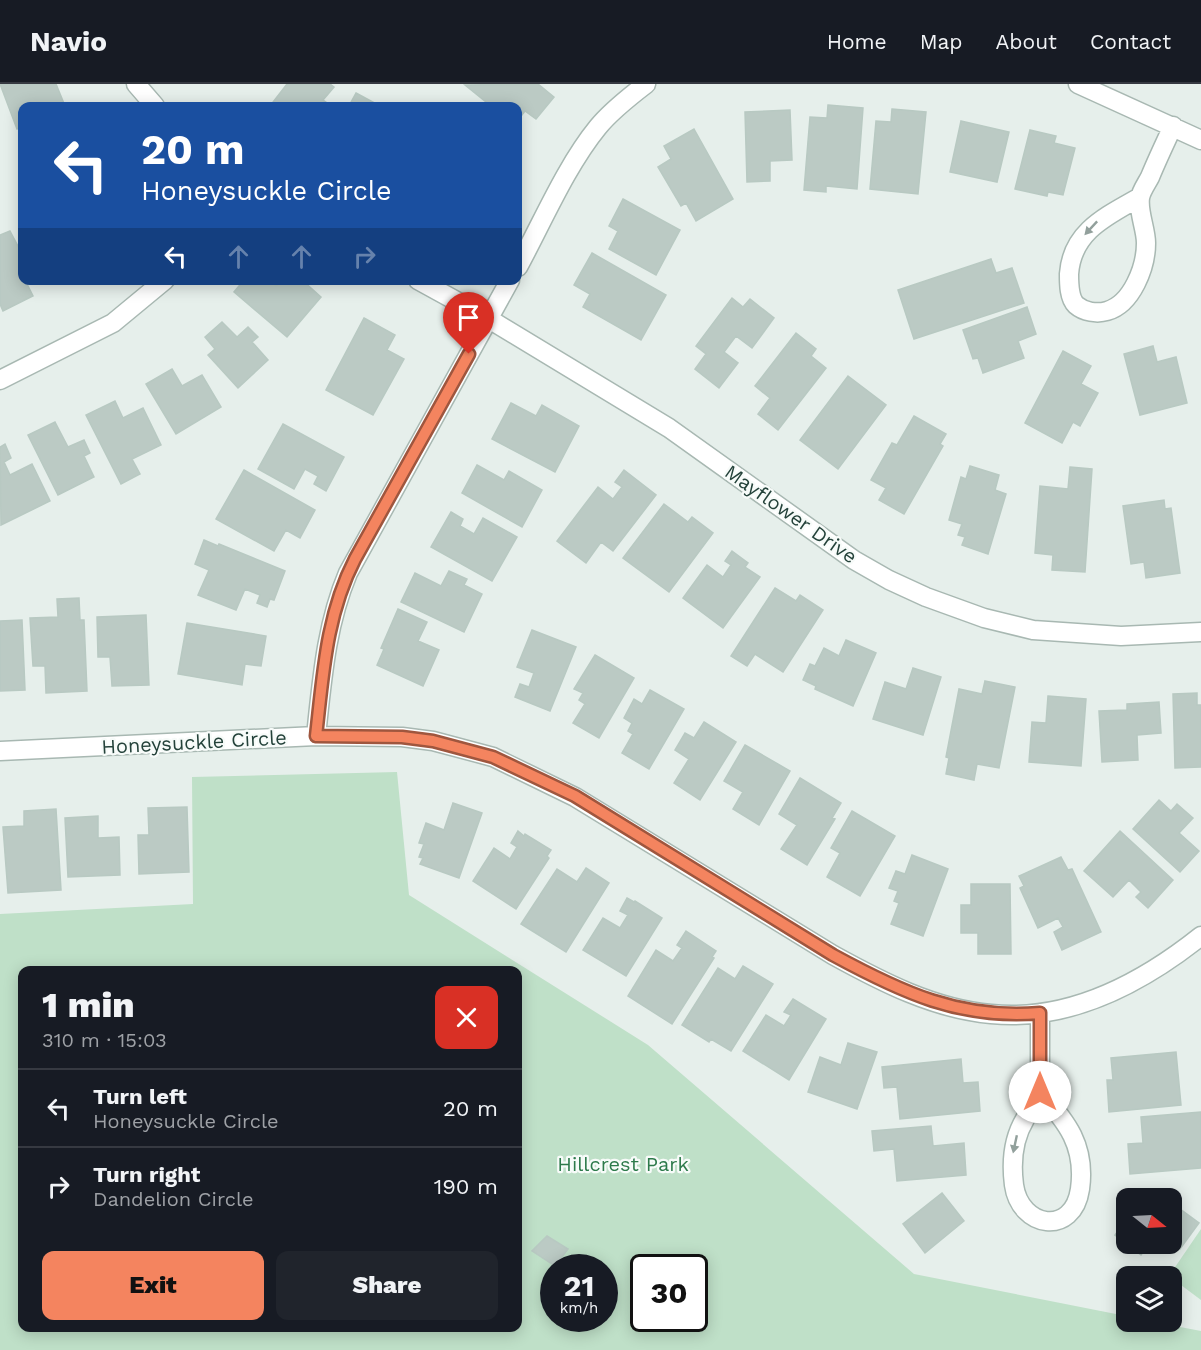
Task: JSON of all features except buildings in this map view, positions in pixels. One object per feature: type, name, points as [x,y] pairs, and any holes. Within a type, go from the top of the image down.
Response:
[{"type":"street","points":[[136,84],[152,102]]},
{"type":"street","points":[[522,260],[572,167],[598,127],[646,84]]},
{"type":"street","points":[[1078,84],[1201,140]]},
{"type":"street","points":[[1140,197],[1093,224],[1082,238],[1075,252],[1069,274],[1071,296],[1076,305],[1092,312],[1114,309],[1123,302],[1142,269],[1146,242],[1140,197],[1173,126]]},
{"type":"street","points":[[0,380],[113,323],[159,285]]},
{"type":"street","name":"Mayflower Drive","points":[[427,285],[489,319],[673,430],[854,560],[926,597],[984,618],[1033,630],[1121,636],[1201,632]]},
{"type":"street","points":[[316,736],[325,653],[340,592],[355,559],[507,285]]},
{"type":"street","name":"Honeysuckle Circle","points":[[0,751],[316,736],[402,737],[433,741],[493,757],[575,796],[833,955],[875,978],[909,993],[962,1010],[991,1014],[1040,1013],[1083,1003],[1134,982],[1170,961],[1201,936]]},
{"type":"street","points":[[1040,1013],[1040,1092],[1023,1121],[1014,1144],[1013,1184],[1019,1203],[1027,1213],[1042,1221],[1060,1220],[1073,1210],[1077,1200],[1081,1177],[1079,1152],[1073,1134],[1040,1092]]},
{"type":"green space","name":"Hillcrest Park","points":[[397,772],[409,895],[648,1045],[914,1274],[1116,1314],[1116,1332],[1182,1332],[1182,1327],[1201,1331],[1201,1350],[0,1350],[0,914],[193,904],[192,777]]},
{"type":"green space","points":[[1201,1229],[1201,1300],[1182,1286],[1182,1266],[1176,1266]]},
{"type":"route","points":[[469,354],[355,559],[340,592],[325,653],[316,736],[402,737],[433,741],[493,757],[575,796],[727,891],[875,978],[909,993],[962,1010],[1017,1015],[1040,1013],[1040,1092]]}]
